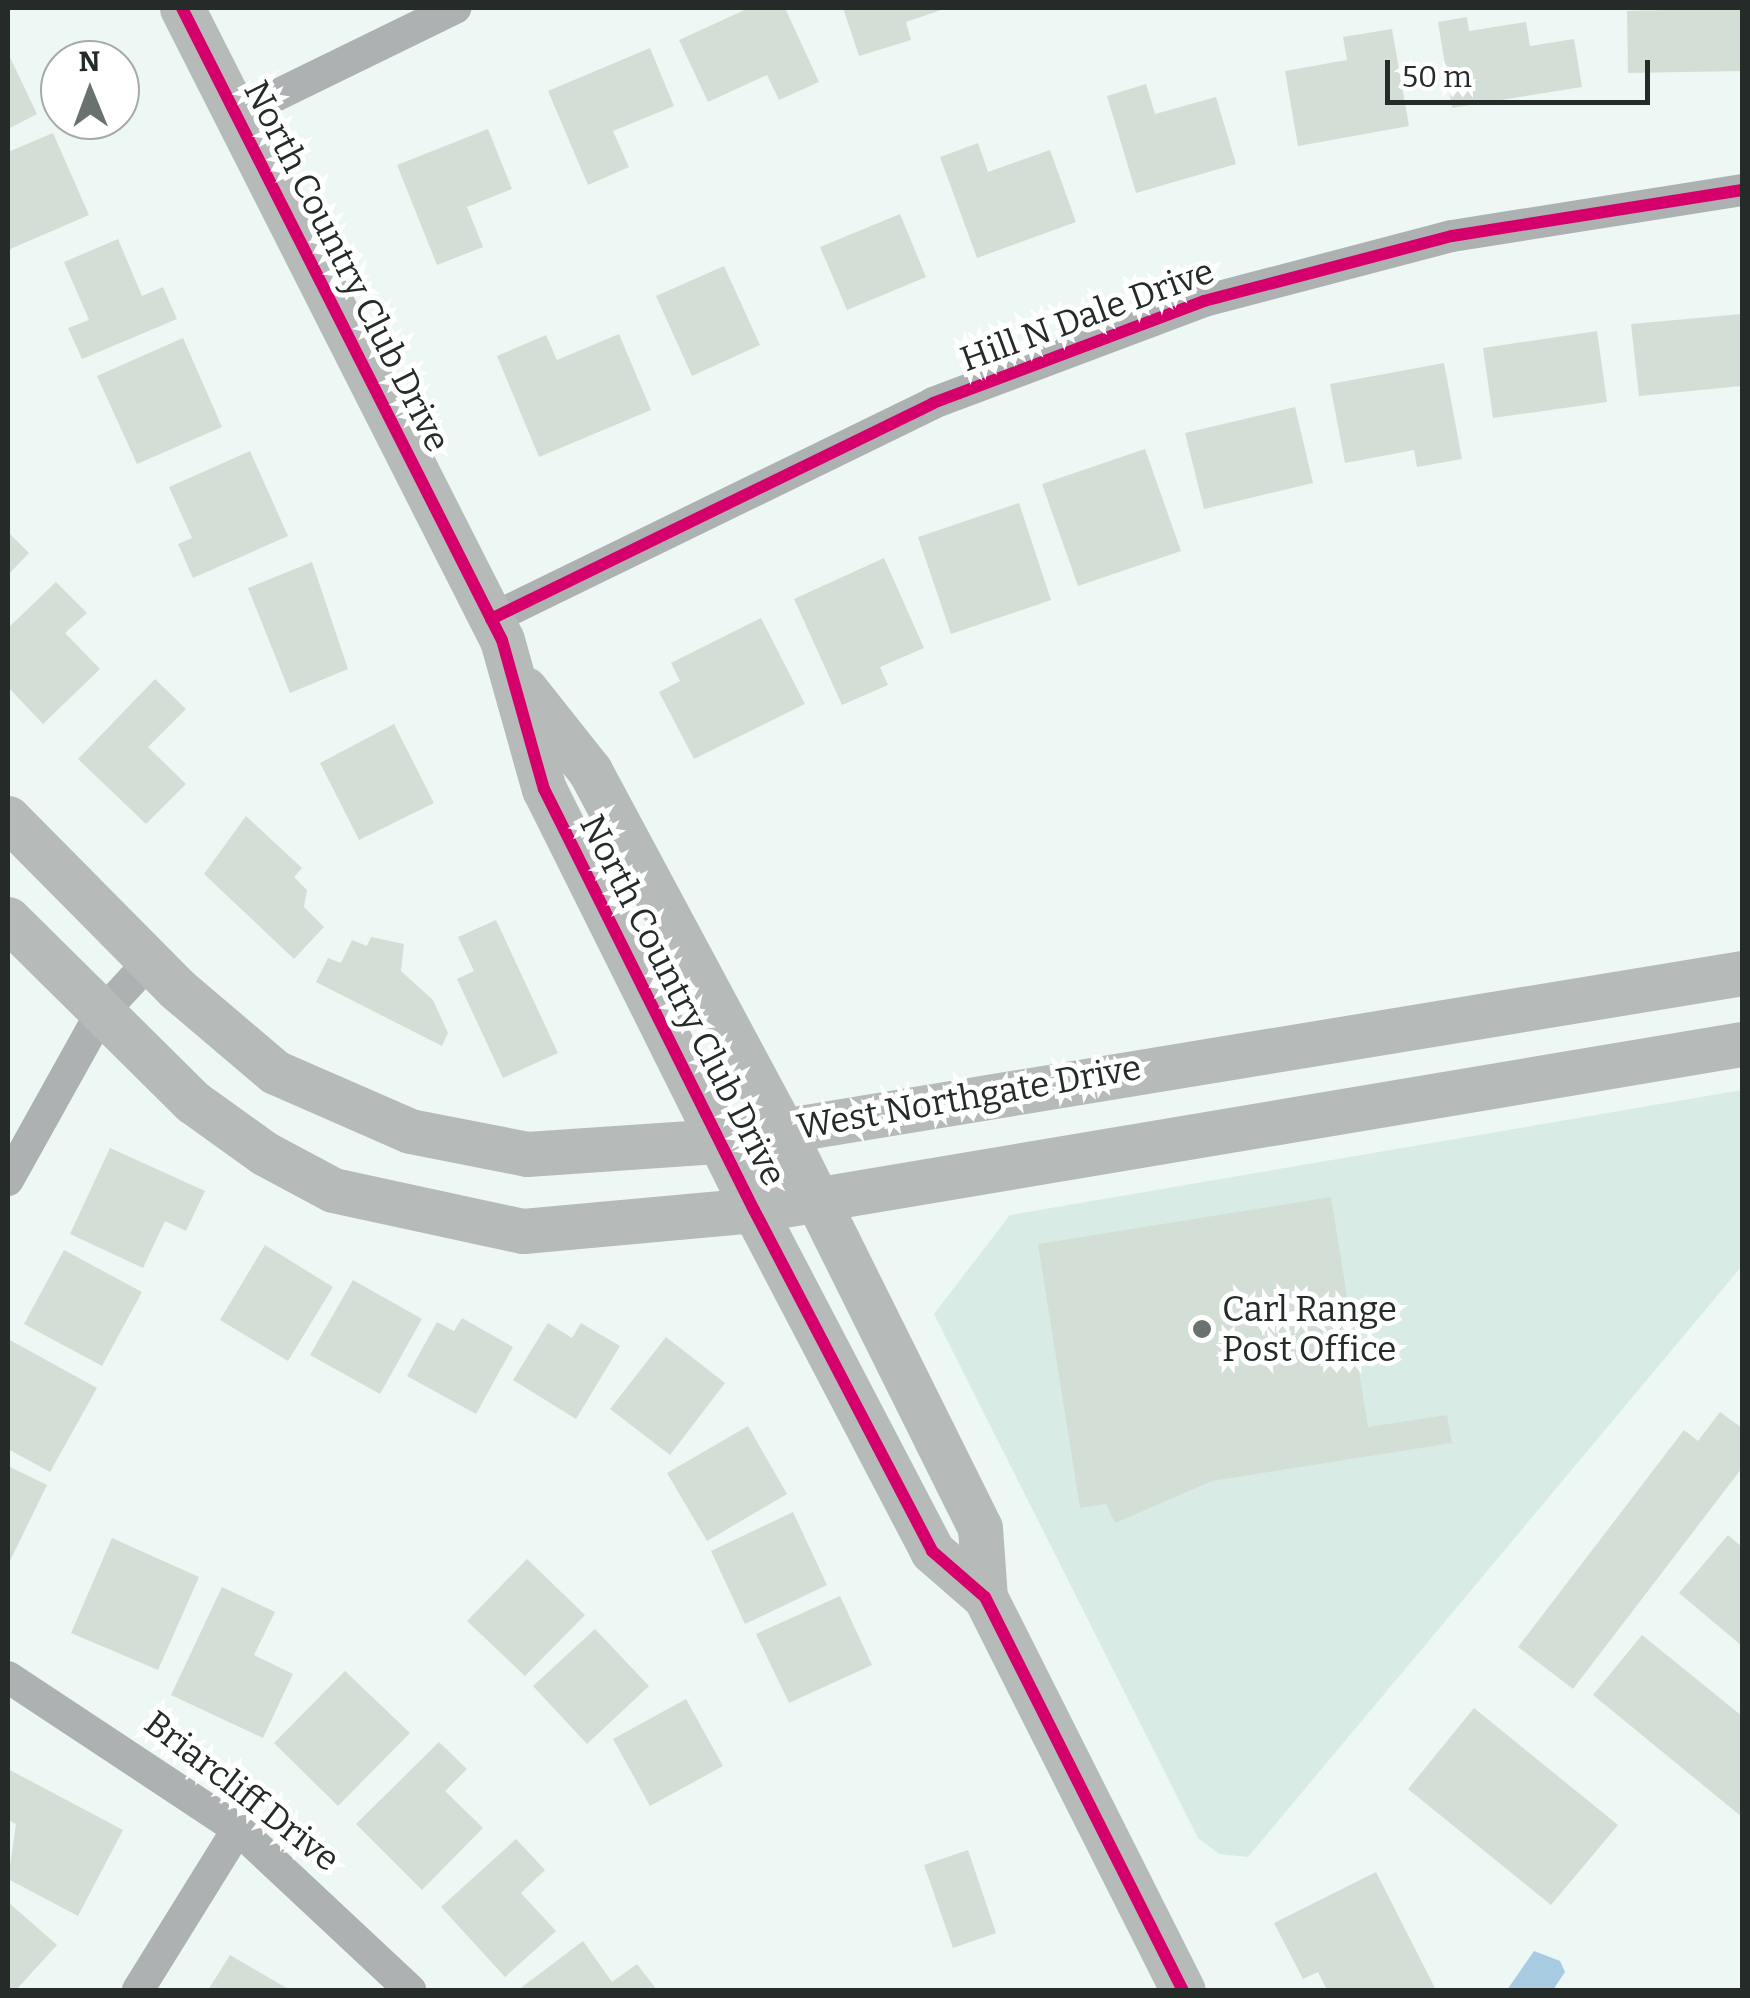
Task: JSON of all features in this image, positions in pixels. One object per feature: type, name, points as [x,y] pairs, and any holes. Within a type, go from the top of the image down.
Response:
[{"type":"main road","name":"North Country Club Drive","points":[[182,8],[492,619],[518,679],[544,789],[754,1210],[932,1551],[984,1596],[1183,1990]]},
{"type":"main road","name":"North Country Club Drive","points":[[518,679],[590,771],[782,1130],[980,1528],[984,1596]]},
{"type":"main road","name":"West Northgate Drive","points":[[8,818],[149,962],[275,1072],[410,1131],[571,1156],[720,1140],[1742,973]]},
{"type":"main road","points":[[8,920],[100,1015],[194,1102],[333,1190],[524,1231],[754,1210],[1742,1044]]},
{"type":"main road","points":[[1687,982],[1696,1052]]},
{"type":"street","points":[[238,114],[455,8]]},
{"type":"street","name":"Hill N Dale Drive","points":[[492,619],[933,403],[1204,301],[1452,236],[1742,190]]},
{"type":"street","points":[[8,1180],[100,1015],[149,962]]},
{"type":"street","name":"Briarcliff Drive","points":[[8,1677],[238,1829],[410,1990]]},
{"type":"street","points":[[138,1990],[238,1829]]},
{"type":"shaded area","points":[[1742,1090],[1742,1266],[1248,1857],[1219,1854],[1198,1838],[934,1314],[1010,1215]]},
{"type":"water","points":[[1534,1951],[1560,1961],[1565,1972],[1553,1990],[1507,1990]]},
{"type":"building","points":[[749,8],[785,8],[819,82],[779,100],[767,75],[708,102],[679,40]]},
{"type":"building","points":[[843,8],[947,8],[906,22],[911,40],[859,56]]},
{"type":"building","points":[[1742,8],[1742,71],[1628,73],[1627,11]]},
{"type":"building","points":[[1467,17],[1469,31],[1526,22],[1530,46],[1574,39],[1582,87],[1452,108],[1438,22]]},
{"type":"building","points":[[1392,29],[1409,126],[1298,146],[1285,71],[1347,60],[1343,37]]},
{"type":"building","points":[[650,48],[674,106],[613,131],[629,167],[588,185],[548,91]]},
{"type":"building","points":[[8,53],[37,114],[8,129]]},
{"type":"building","points":[[1146,84],[1155,114],[1216,97],[1236,164],[1136,193],[1107,96]]},
{"type":"building","points":[[488,129],[512,189],[467,207],[483,247],[437,265],[397,165]]},
{"type":"building","points":[[40,138],[56,140],[89,215],[8,250],[8,152]]},
{"type":"building","points":[[978,143],[988,172],[1050,150],[1076,222],[977,258],[940,157]]},
{"type":"building","points":[[900,214],[926,277],[847,310],[820,247]]},
{"type":"building","points":[[118,239],[142,296],[163,287],[177,319],[82,359],[68,328],[89,320],[64,262]]},
{"type":"building","points":[[724,266],[760,345],[692,376],[656,296]]},
{"type":"building","points":[[1742,314],[1742,386],[1639,396],[1631,324]]},
{"type":"building","points":[[1597,331],[1607,402],[1493,418],[1483,348]]},
{"type":"building","points":[[619,334],[651,410],[539,457],[497,356],[546,335],[557,360]]},
{"type":"building","points":[[183,338],[222,427],[137,464],[97,376]]},
{"type":"building","points":[[1444,363],[1462,459],[1417,467],[1414,450],[1345,463],[1330,384]]},
{"type":"building","points":[[1295,407],[1313,483],[1204,509],[1185,433]]},
{"type":"building","points":[[1145,449],[1181,551],[1078,586],[1042,484]]},
{"type":"building","points":[[250,451],[288,536],[193,578],[178,544],[192,538],[169,487]]},
{"type":"building","points":[[1019,503],[1051,600],[951,634],[918,537]]},
{"type":"building","points":[[8,532],[29,553],[8,575]]},
{"type":"building","points":[[884,558],[924,648],[880,667],[888,685],[842,705],[794,599]]},
{"type":"building","points":[[312,562],[348,669],[290,693],[248,588]]},
{"type":"building","points":[[56,582],[87,613],[65,633],[100,669],[43,724],[8,687],[8,628]]},
{"type":"building","points":[[761,618],[805,704],[694,759],[659,692],[680,681],[671,663]]},
{"type":"building","points":[[155,679],[186,709],[148,747],[186,784],[146,824],[78,759]]},
{"type":"building","points":[[394,724],[434,803],[359,840],[320,763]]},
{"type":"building","points":[[246,816],[302,868],[294,877],[307,890],[304,907],[324,927],[294,959],[204,874]]},
{"type":"building","points":[[496,920],[558,1053],[503,1078],[457,979],[474,971],[458,937]]},
{"type":"building","points":[[371,937],[404,944],[401,971],[433,1000],[448,1033],[442,1046],[316,982],[328,958],[341,963],[352,940],[367,946]]},
{"type":"building","points":[[110,1148],[205,1191],[186,1231],[165,1221],[143,1268],[70,1234]]},
{"type":"building","name":"Carl Range Post Office","points":[[1331,1197],[1368,1427],[1447,1415],[1452,1443],[1212,1481],[1115,1523],[1106,1504],[1080,1508],[1038,1244]]},
{"type":"building","points":[[265,1245],[333,1287],[288,1361],[220,1320]]},
{"type":"building","points":[[64,1250],[142,1292],[102,1366],[24,1324]]},
{"type":"building","points":[[353,1280],[422,1319],[380,1394],[310,1355]]},
{"type":"building","points":[[462,1318],[513,1347],[476,1414],[407,1376],[437,1322],[454,1331]]},
{"type":"building","points":[[548,1323],[572,1338],[581,1323],[620,1346],[576,1419],[513,1380]]},
{"type":"building","points":[[666,1337],[725,1383],[670,1455],[610,1409]]},
{"type":"building","points":[[8,1339],[97,1388],[50,1472],[8,1449]]},
{"type":"building","points":[[1720,1412],[1742,1428],[1742,1468],[1573,1689],[1518,1647],[1684,1430],[1698,1441]]},
{"type":"building","points":[[748,1426],[787,1494],[707,1541],[667,1473]]},
{"type":"building","points":[[8,1466],[47,1485],[8,1565]]},
{"type":"building","points":[[793,1512],[827,1585],[745,1624],[711,1551]]},
{"type":"building","points":[[1728,1535],[1742,1547],[1742,1646],[1679,1593]]},
{"type":"building","points":[[112,1538],[199,1577],[158,1670],[71,1633]]},
{"type":"building","points":[[527,1559],[585,1615],[525,1676],[467,1621]]},
{"type":"building","points":[[222,1587],[275,1612],[254,1655],[293,1674],[263,1738],[171,1695]]},
{"type":"building","points":[[840,1596],[872,1665],[789,1703],[756,1634]]},
{"type":"building","points":[[595,1629],[649,1686],[587,1744],[533,1686]]},
{"type":"building","points":[[1642,1635],[1742,1716],[1742,1817],[1593,1695]]},
{"type":"building","points":[[345,1671],[410,1733],[338,1806],[274,1743]]},
{"type":"building","points":[[686,1699],[723,1766],[650,1806],[613,1739]]},
{"type":"building","points":[[1474,1708],[1618,1825],[1551,1905],[1408,1789]]},
{"type":"building","points":[[439,1742],[467,1769],[445,1791],[483,1828],[422,1890],[356,1824]]},
{"type":"building","points":[[8,1769],[123,1830],[78,1916],[8,1879],[16,1824],[8,1820]]},
{"type":"building","points":[[516,1839],[545,1870],[521,1893],[556,1931],[505,1977],[441,1907]]},
{"type":"building","points":[[968,1850],[996,1933],[953,1948],[924,1865]]},
{"type":"building","points":[[1376,1872],[1436,1990],[1327,1990],[1318,1972],[1303,1979],[1274,1923]]},
{"type":"building","points":[[8,1902],[57,1945],[16,1990],[8,1990]]},
{"type":"building","points":[[583,1941],[612,1982],[637,1964],[657,1990],[518,1990]]},
{"type":"building","points":[[230,1955],[290,1990],[208,1990]]},
{"type":"cycle path","points":[[182,8],[502,640],[544,789],[754,1210],[932,1551],[985,1597],[1183,1990]]},
{"type":"cycle path","points":[[491,619],[933,403],[1204,301],[1452,236],[1742,190]]},
{"type":"place","name":"Carl Range Post Office","points":[[1202,1329]]}]
